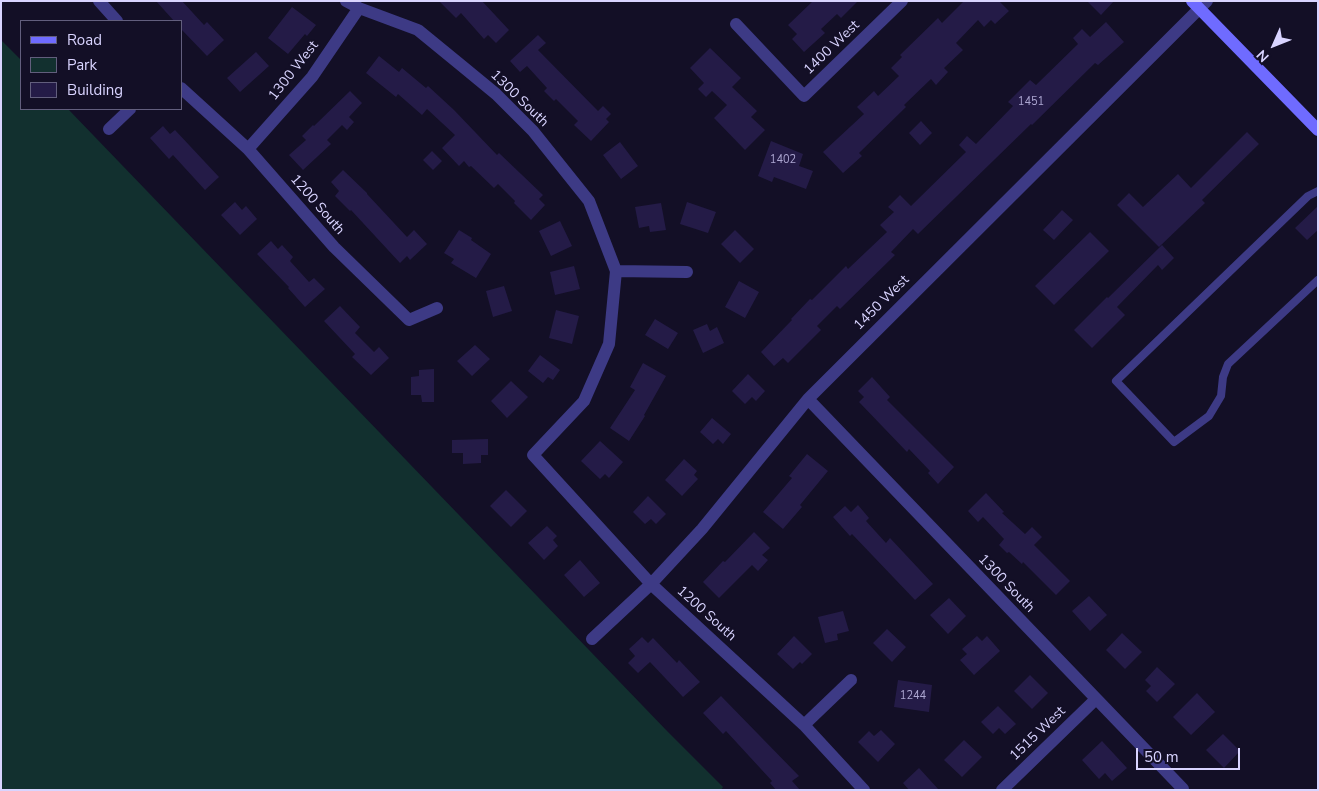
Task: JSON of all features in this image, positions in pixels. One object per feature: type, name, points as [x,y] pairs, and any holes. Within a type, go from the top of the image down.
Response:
[{"type":"street","points":[[99,1],[117,20]]},
{"type":"street","name":"1300 South","points":[[346,1],[359,8],[418,30],[496,94],[533,131],[589,201],[616,271]]},
{"type":"street","name":"1400 West","points":[[736,24],[804,96],[902,1]]},
{"type":"street","points":[[1200,4],[1316,125]]},
{"type":"street","name":"1450 West","points":[[592,639],[651,584],[702,529],[808,399],[1200,4]]},
{"type":"street","name":"1300 West","points":[[248,149],[312,77],[359,8]]},
{"type":"street","name":"1200 South","points":[[182,89],[248,149],[334,247],[409,320],[437,308]]},
{"type":"street","points":[[109,129],[129,110]]},
{"type":"street","points":[[616,271],[688,272]]},
{"type":"street","name":"1200 South","points":[[616,271],[609,344],[584,401],[533,455],[651,584],[804,726],[864,790]]},
{"type":"street","name":"1300 South","points":[[808,399],[1183,789]]},
{"type":"street","points":[[804,726],[851,680]]},
{"type":"street","name":"1515 West","points":[[1002,790],[1096,699]]},
{"type":"lane","points":[[1318,191],[1308,196],[1116,382],[1174,442],[1209,416],[1221,396],[1223,377],[1228,364],[1318,280]]},
{"type":"green space","points":[[1,40],[20,59],[20,110],[69,110],[723,787],[721,790],[1,790]]},
{"type":"building","points":[[156,1],[182,1],[204,25],[207,22],[224,40],[207,56],[182,30],[182,20],[173,20]]},
{"type":"building","points":[[439,1],[482,1],[509,30],[496,43],[488,35],[484,39],[461,13],[456,18]]},
{"type":"building","points":[[813,1],[858,1],[841,18],[837,14],[821,29],[825,33],[804,52],[792,39],[797,34],[788,25]]},
{"type":"building","points":[[964,1],[999,1],[1009,11],[995,24],[991,20],[984,27],[978,20],[956,43],[963,50],[944,68],[948,72],[936,85],[931,79],[904,105],[906,107],[859,153],[862,156],[843,173],[823,152],[864,114],[857,107],[874,91],[878,96],[899,76],[891,68],[902,57],[900,55],[938,18],[942,23]]},
{"type":"building","points":[[1087,1],[1114,1],[1101,15]]},
{"type":"building","points":[[292,7],[316,25],[307,36],[305,34],[288,54],[268,38]]},
{"type":"building","points":[[1106,22],[1124,42],[1098,65],[1095,63],[918,234],[913,229],[891,252],[895,255],[840,309],[837,306],[817,326],[821,330],[788,363],[783,358],[774,366],[761,352],[810,299],[812,300],[846,266],[848,269],[887,232],[880,225],[894,212],[888,207],[900,195],[911,206],[966,152],[959,145],[967,136],[976,144],[1013,106],[1008,102],[1030,80],[1036,85],[1078,44],[1073,38],[1082,29],[1090,37]]},
{"type":"building","points":[[538,35],[546,43],[538,50],[598,111],[603,106],[611,114],[606,119],[609,122],[591,141],[574,125],[578,121],[556,99],[554,101],[544,91],[547,88],[527,66],[520,72],[510,61]]},
{"type":"building","points":[[710,48],[741,78],[732,87],[757,111],[751,117],[765,130],[745,150],[714,118],[727,105],[712,91],[706,97],[698,89],[704,83],[690,68]]},
{"type":"building","points":[[256,52],[269,66],[240,92],[227,78]]},
{"type":"building","points":[[379,56],[399,72],[402,68],[426,88],[428,86],[497,155],[499,153],[543,195],[539,199],[545,205],[531,220],[498,184],[494,188],[464,161],[459,166],[442,148],[455,135],[427,109],[422,115],[398,94],[396,97],[366,73]]},
{"type":"building","points":[[350,91],[362,103],[349,117],[354,122],[347,130],[342,125],[327,140],[331,144],[303,170],[289,155],[306,140],[302,136]]},
{"type":"building","points":[[921,121],[932,133],[920,145],[909,133]]},
{"type":"building","points":[[163,126],[170,134],[175,130],[219,177],[205,190],[173,155],[169,159],[150,138]]},
{"type":"building","points":[[1247,132],[1259,144],[1202,200],[1205,203],[1159,247],[1117,205],[1129,193],[1143,207],[1178,174],[1191,188]]},
{"type":"building","points":[[771,141],[803,154],[799,166],[813,171],[806,189],[774,177],[772,182],[758,176]]},
{"type":"building","points":[[620,142],[638,166],[621,179],[603,155]]},
{"type":"building","points":[[432,151],[442,161],[433,170],[423,160]]},
{"type":"building","points":[[343,170],[407,237],[414,230],[427,244],[410,260],[407,256],[400,263],[351,210],[335,196],[339,191],[331,182]]},
{"type":"building","points":[[235,202],[242,210],[246,206],[257,219],[240,235],[221,215]]},
{"type":"building","points":[[687,202],[716,212],[708,233],[680,224]]},
{"type":"building","points":[[661,203],[666,230],[650,232],[649,226],[639,228],[635,207]]},
{"type":"building","points":[[1318,206],[1318,230],[1307,240],[1295,228]]},
{"type":"building","points":[[1062,210],[1073,220],[1054,240],[1043,230]]},
{"type":"building","points":[[560,221],[572,246],[551,256],[539,231]]},
{"type":"building","points":[[459,230],[491,254],[476,278],[451,263],[454,259],[444,253]]},
{"type":"building","points":[[735,230],[754,249],[740,263],[721,244]]},
{"type":"building","points":[[1090,232],[1109,251],[1054,305],[1035,286]]},
{"type":"building","points":[[271,241],[278,249],[282,245],[293,257],[290,261],[309,282],[314,278],[325,289],[305,307],[289,287],[257,254]]},
{"type":"building","points":[[1162,245],[1174,258],[1162,270],[1158,265],[1117,307],[1125,315],[1092,348],[1074,330]]},
{"type":"building","points":[[574,266],[580,289],[555,295],[550,272]]},
{"type":"building","points":[[739,281],[759,292],[745,318],[725,307]]},
{"type":"building","points":[[504,286],[512,311],[493,317],[486,291]]},
{"type":"building","points":[[340,306],[360,327],[355,333],[374,352],[379,347],[389,358],[371,375],[352,357],[355,354],[324,321]]},
{"type":"building","points":[[556,310],[579,316],[572,344],[549,338]]},
{"type":"building","points":[[655,319],[678,333],[668,349],[645,335]]},
{"type":"building","points":[[707,324],[710,331],[717,327],[724,343],[703,353],[693,330]]},
{"type":"building","points":[[475,345],[490,359],[472,376],[457,361]]},
{"type":"building","points":[[540,355],[560,370],[553,380],[548,377],[543,383],[528,371]]},
{"type":"building","points":[[643,363],[666,376],[645,416],[629,441],[610,428],[635,390],[630,387]]},
{"type":"building","points":[[434,369],[434,402],[422,402],[421,395],[411,395],[411,377],[419,376],[419,370]]},
{"type":"building","points":[[748,374],[765,391],[756,401],[752,397],[745,404],[732,391]]},
{"type":"building","points":[[872,377],[890,397],[887,400],[954,467],[938,484],[928,473],[930,471],[909,449],[907,452],[859,402],[864,397],[858,391]]},
{"type":"building","points":[[511,381],[528,397],[507,418],[491,401]]},
{"type":"building","points":[[712,418],[731,434],[723,444],[718,439],[713,444],[700,432]]},
{"type":"building","points":[[488,439],[488,455],[481,455],[481,463],[463,464],[463,453],[452,453],[452,440]]},
{"type":"building","points":[[600,441],[623,462],[609,478],[605,474],[600,479],[581,461]]},
{"type":"building","points":[[807,454],[828,471],[800,505],[802,507],[783,529],[763,512],[792,478],[789,476]]},
{"type":"building","points":[[684,459],[697,471],[694,475],[698,479],[682,496],[665,480]]},
{"type":"building","points":[[506,490],[527,511],[511,527],[490,506]]},
{"type":"building","points":[[986,493],[1004,512],[1002,513],[1025,534],[1032,527],[1042,537],[1034,545],[1070,581],[1056,595],[1023,562],[1022,564],[999,545],[1004,539],[983,517],[978,522],[968,511]]},
{"type":"building","points":[[648,496],[666,514],[656,524],[651,519],[645,524],[633,512]]},
{"type":"building","points":[[858,505],[869,518],[866,521],[886,543],[890,538],[933,584],[915,600],[852,534],[850,536],[833,517],[845,506],[851,512]]},
{"type":"building","points":[[547,526],[557,536],[553,540],[558,546],[544,560],[528,543]]},
{"type":"building","points":[[754,532],[770,548],[762,555],[768,560],[758,571],[752,565],[719,598],[703,582]]},
{"type":"building","points":[[580,560],[600,583],[584,597],[564,575]]},
{"type":"building","points":[[1089,596],[1107,615],[1090,631],[1072,611]]},
{"type":"building","points":[[949,598],[966,616],[948,634],[930,615]]},
{"type":"building","points":[[843,611],[849,631],[837,634],[838,640],[825,643],[818,617]]},
{"type":"building","points":[[887,629],[906,647],[892,662],[873,643]]},
{"type":"building","points":[[1122,633],[1142,652],[1125,669],[1106,650]]},
{"type":"building","points":[[794,636],[812,654],[802,664],[800,662],[793,669],[777,654]]},
{"type":"building","points":[[977,636],[982,641],[987,636],[1000,651],[974,675],[960,660],[967,654],[962,649]]},
{"type":"building","points":[[642,637],[648,643],[653,638],[677,663],[679,660],[700,682],[683,697],[650,662],[638,673],[628,663],[635,656],[629,649]]},
{"type":"building","points":[[1157,667],[1175,684],[1157,702],[1146,691],[1151,686],[1145,680]]},
{"type":"building","points":[[1030,675],[1048,693],[1032,709],[1014,691]]},
{"type":"building","points":[[898,680],[932,685],[929,712],[894,707]]},
{"type":"building","points":[[1197,693],[1215,712],[1191,735],[1173,717]]},
{"type":"building","points":[[721,696],[799,776],[792,781],[800,790],[776,790],[770,783],[772,781],[726,731],[723,734],[703,713]]},
{"type":"building","points":[[998,706],[1016,724],[1005,734],[999,728],[993,734],[981,722]]},
{"type":"building","points":[[881,730],[895,744],[878,762],[858,742],[869,731],[874,736]]},
{"type":"building","points":[[1223,734],[1240,751],[1224,768],[1206,750]]},
{"type":"building","points":[[964,740],[982,757],[962,777],[944,760]]},
{"type":"building","points":[[1102,741],[1127,768],[1112,781],[1105,773],[1099,779],[1082,760]]},
{"type":"building","points":[[919,768],[939,790],[909,790],[903,783]]}]
